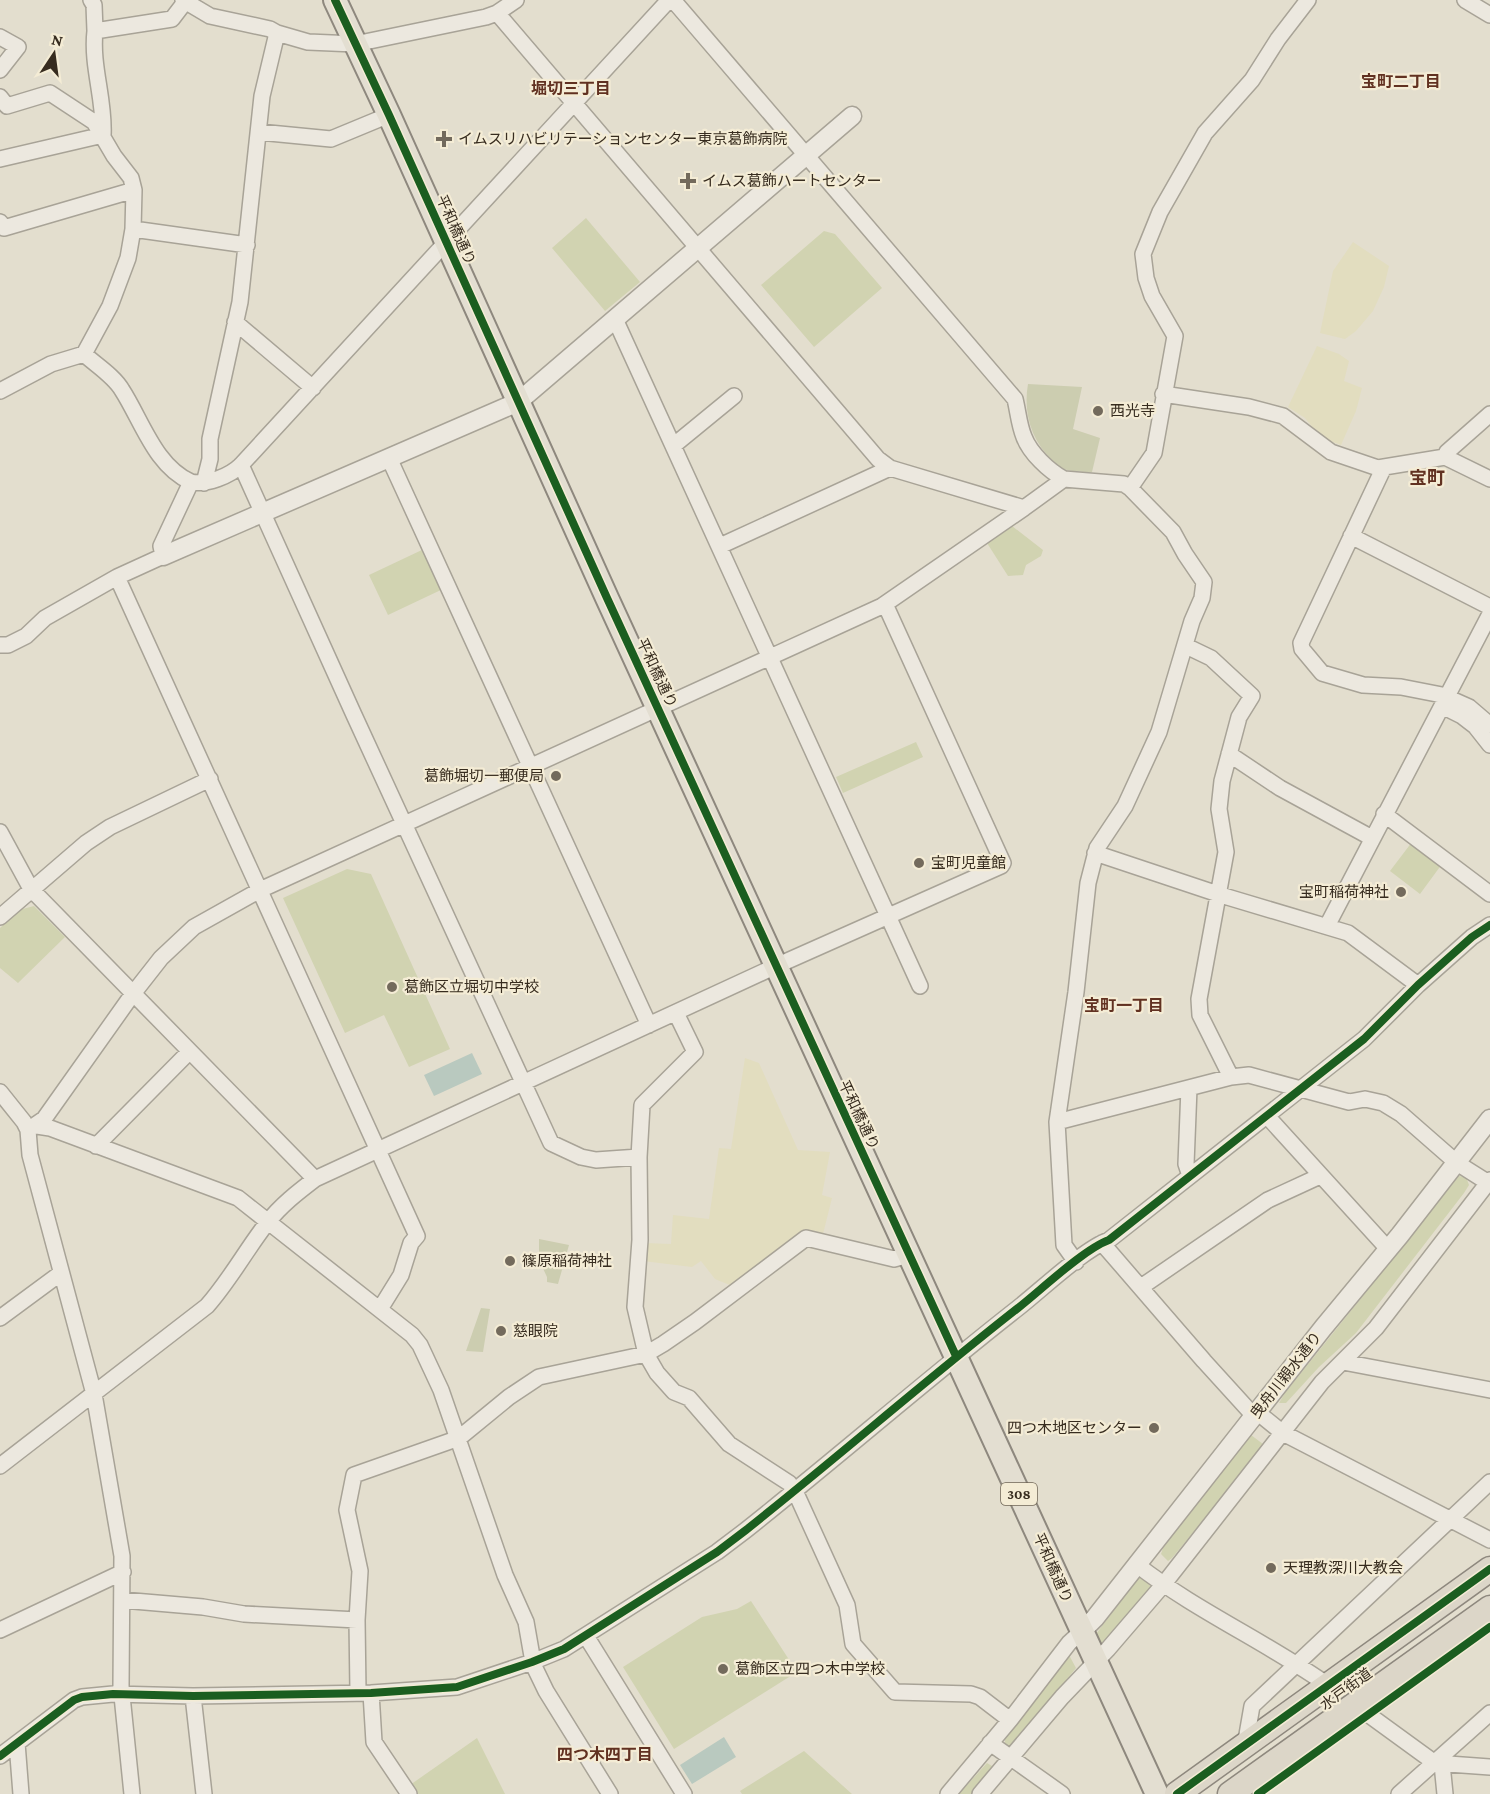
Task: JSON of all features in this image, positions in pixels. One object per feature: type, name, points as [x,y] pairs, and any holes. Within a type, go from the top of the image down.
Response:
[{"type":"highway","points":[[1177,1794],[1490,1569]]},
{"type":"highway","name":"水戸街道","points":[[1203,1794],[1490,1585]]},
{"type":"highway","name":"水戸街道","points":[[1230,1794],[1490,1608]]},
{"type":"highway","points":[[1258,1794],[1490,1627]]},
{"type":"main road","name":"平和橋通り","points":[[334,0],[389,115],[518,402],[1157,1794]]},
{"type":"street","points":[[92,0],[93,46],[104,115],[103,135]]},
{"type":"street","points":[[94,32],[172,19],[184,1],[210,15],[270,28],[277,33],[308,42],[355,44],[466,22],[497,13],[516,0]]},
{"type":"street","points":[[84,354],[121,387],[154,447],[172,470],[198,482],[235,471],[671,0],[1015,399],[1024,438],[1043,462],[1064,478],[1124,484],[1130,488],[1173,532],[1204,582],[1202,598],[1192,621],[1159,732],[1125,806],[1096,848],[1088,883],[1076,992],[1057,1122],[1064,1245],[1076,1262]]},
{"type":"street","points":[[1130,488],[1154,453],[1175,336],[1152,296],[1146,278],[1143,255],[1160,212],[1205,133],[1252,80],[1278,39],[1308,0]]},
{"type":"street","points":[[1466,0],[1490,15]]},
{"type":"street","points":[[497,13],[878,459],[890,468],[1024,508]]},
{"type":"street","points":[[163,556],[160,546],[210,459],[210,439],[235,322],[247,246],[262,96],[277,33]]},
{"type":"street","points":[[0,37],[18,47],[0,70]]},
{"type":"street","points":[[0,97],[7,106],[50,93],[94,122],[114,156],[131,178],[134,190],[133,229],[128,258],[110,306],[84,354],[51,364],[0,391]]},
{"type":"street","points":[[259,132],[331,139],[389,115]]},
{"type":"street","points":[[0,645],[8,645],[26,636],[45,618],[117,577],[518,402],[852,116]]},
{"type":"street","points":[[0,159],[103,135]]},
{"type":"street","points":[[0,222],[4,228],[134,190]]},
{"type":"street","points":[[133,229],[247,246]]},
{"type":"street","points":[[615,319],[920,986]]},
{"type":"street","points":[[235,322],[314,388]]},
{"type":"street","points":[[1163,394],[1249,406],[1283,416],[1331,452],[1378,468],[1417,460],[1445,458],[1490,479]]},
{"type":"street","points":[[673,446],[734,396]]},
{"type":"street","points":[[1445,458],[1448,452],[1490,414]]},
{"type":"street","points":[[389,458],[650,1025]]},
{"type":"street","points":[[241,465],[551,1143],[581,1157],[596,1160],[639,1157]]},
{"type":"street","points":[[1384,467],[1300,643],[1302,649],[1322,673],[1363,685],[1401,687],[1444,702],[1469,707],[1490,725]]},
{"type":"street","points":[[720,546],[890,468]]},
{"type":"street","points":[[132,1794],[121,1686],[122,1556],[94,1394],[30,1155],[32,1128],[44,1119],[161,958],[194,927],[260,890],[531,768],[885,604],[1064,478]]},
{"type":"street","points":[[1351,536],[1490,608]]},
{"type":"street","points":[[117,577],[417,1236],[411,1243],[401,1275],[380,1309]]},
{"type":"street","points":[[0,1466],[207,1306],[268,1222],[289,1198],[315,1179],[776,966],[1001,866],[1003,863],[885,604]]},
{"type":"street","points":[[1327,926],[1490,615]]},
{"type":"street","points":[[1186,646],[1211,658],[1252,696],[1239,717],[1222,781],[1219,809],[1226,852],[1199,999],[1200,1015],[1231,1077]]},
{"type":"street","points":[[1444,702],[1475,726],[1490,745]]},
{"type":"street","points":[[1229,754],[1280,788],[1372,838]]},
{"type":"street","points":[[0,917],[31,889],[110,826],[210,779]]},
{"type":"street","points":[[1384,814],[1490,894]]},
{"type":"street","points":[[0,832],[31,889],[132,995],[315,1179]]},
{"type":"street","points":[[1095,854],[1348,933],[1418,985]]},
{"type":"street","points":[[0,1756],[74,1700],[82,1697],[123,1694],[193,1696],[364,1692],[458,1686],[533,1662],[564,1649],[717,1552],[795,1491],[956,1356],[1076,1262],[1109,1240],[1364,1039],[1418,985],[1472,937],[1490,925]]},
{"type":"street","points":[[676,1013],[694,1052],[642,1105],[639,1157],[640,1240],[635,1307],[646,1354],[674,1392],[689,1398],[729,1444],[789,1483],[795,1491],[847,1605],[853,1644],[894,1692],[972,1694],[981,1697],[1010,1720]]},
{"type":"street","points":[[96,1146],[189,1052]]},
{"type":"street","points":[[980,1794],[1062,1697],[1163,1585],[1322,1383],[1376,1328],[1489,1182],[1457,1163],[1401,1114],[1383,1103],[1365,1099],[1349,1102],[1249,1075],[1231,1077],[1057,1122]]},
{"type":"street","points":[[1189,1088],[1186,1164],[1190,1176]]},
{"type":"street","points":[[0,1092],[24,1122],[32,1128],[50,1128],[238,1198],[412,1335],[420,1345],[441,1390],[459,1438],[505,1575],[526,1622],[533,1662],[546,1691],[610,1794]]},
{"type":"street","points":[[1267,1116],[1388,1250]]},
{"type":"street","name":"曳舟川親水通り","points":[[1082,1632],[1490,1119]]},
{"type":"street","points":[[1141,1287],[1268,1200],[1320,1176]]},
{"type":"street","points":[[409,1794],[374,1743],[364,1692],[357,1620],[360,1571],[347,1510],[354,1475],[459,1438],[509,1397],[539,1377],[646,1354],[695,1322],[806,1238],[894,1259],[909,1255]]},
{"type":"street","points":[[1102,1243],[1211,1370],[1255,1414],[1283,1433],[1490,1540]]},
{"type":"street","points":[[0,1318],[61,1273]]},
{"type":"street","points":[[1343,1362],[1490,1390]]},
{"type":"street","points":[[1245,1746],[1252,1706],[1490,1482]]},
{"type":"street","points":[[1136,1564],[1163,1585],[1298,1664],[1329,1686]]},
{"type":"street","points":[[0,1630],[123,1572]]},
{"type":"street","points":[[122,1600],[203,1607],[244,1614],[357,1620]]},
{"type":"street","points":[[948,1794],[1010,1720],[1069,1643],[1082,1632]]},
{"type":"street","points":[[586,1636],[684,1794]]},
{"type":"street","points":[[193,1696],[204,1794]]},
{"type":"street","points":[[1399,1794],[1438,1763],[1490,1713]]},
{"type":"street","points":[[1369,1715],[1438,1763],[1490,1767]]},
{"type":"street","points":[[17,1743],[21,1794]]},
{"type":"street","points":[[990,1743],[1062,1794]]},
{"type":"street","points":[[1438,1763],[1445,1794]]},
{"type":"shaded area","points":[[1353,242],[1389,266],[1384,287],[1373,311],[1356,331],[1345,339],[1320,333],[1333,271]]},
{"type":"shaded area","points":[[1317,346],[1339,354],[1349,361],[1344,381],[1362,388],[1356,411],[1341,445],[1330,441],[1313,428],[1305,418],[1288,407]]},
{"type":"shaded area","points":[[472,1053],[482,1074],[434,1096],[424,1075]]},
{"type":"shaded area","points":[[745,1058],[759,1063],[798,1150],[830,1152],[822,1195],[832,1198],[823,1234],[804,1230],[730,1285],[715,1279],[701,1261],[692,1267],[643,1261],[645,1243],[671,1244],[673,1215],[709,1219],[719,1148],[731,1149]]},
{"type":"shaded area","points":[[724,1737],[736,1757],[692,1784],[680,1765]]},
{"type":"green space","points":[[586,218],[640,282],[605,311],[552,248]]},
{"type":"green space","points":[[824,231],[835,234],[882,288],[814,347],[761,285]]},
{"type":"green space","points":[[1028,384],[1082,387],[1073,429],[1100,438],[1092,472],[1063,468],[1045,453],[1030,425],[1027,405]]},
{"type":"green space","points":[[1012,526],[1043,550],[1041,556],[1026,565],[1023,575],[1008,576],[987,543]]},
{"type":"green space","points":[[424,549],[443,589],[388,615],[369,575]]},
{"type":"green space","points":[[916,742],[923,757],[843,793],[836,777]]},
{"type":"green space","points":[[1412,842],[1442,864],[1420,894],[1390,871]]},
{"type":"green space","points":[[347,869],[371,874],[450,1049],[409,1067],[384,1015],[345,1033],[283,898]]},
{"type":"green space","points":[[34,906],[65,937],[18,983],[0,968],[0,928],[19,910]]},
{"type":"green space","points":[[1459,1176],[1466,1177],[1469,1185],[1464,1193],[1356,1333],[1319,1367],[1286,1403],[1279,1403],[1285,1393]]},
{"type":"green space","points":[[539,1239],[569,1245],[558,1284],[547,1282],[539,1260]]},
{"type":"green space","points":[[481,1308],[490,1309],[483,1352],[466,1351]]},
{"type":"green space","points":[[1251,1435],[1263,1444],[1262,1450],[1168,1561],[1161,1554],[1163,1548],[1245,1438]]},
{"type":"green space","points":[[1139,1577],[1144,1578],[1151,1587],[1149,1592],[1105,1645],[1100,1643],[1096,1634]]},
{"type":"green space","points":[[751,1601],[797,1672],[674,1749],[623,1667],[702,1617],[737,1609]]},
{"type":"green space","points":[[1069,1655],[1076,1668],[1015,1744],[1007,1746],[1005,1738]]},
{"type":"green space","points":[[477,1738],[505,1794],[415,1794],[410,1785]]},
{"type":"green space","points":[[804,1751],[852,1794],[742,1794],[740,1791]]},
{"type":"green space","points":[[987,1763],[992,1766],[991,1770],[971,1794],[959,1794]]},
{"type":"cycle path","points":[[335,0],[956,1356]]},
{"type":"cycle path","points":[[0,1756],[74,1700],[82,1697],[113,1694],[193,1696],[371,1693],[457,1687],[564,1649],[717,1552],[746,1530],[1063,1271],[1087,1252],[1109,1240],[1364,1039],[1418,985],[1472,937],[1490,925]]},
{"type":"cycle path","points":[[1177,1794],[1490,1569]]},
{"type":"cycle path","points":[[1258,1794],[1490,1627]]},
{"type":"place","name":"イムスリハビリテーションセンター東京葛飾病院","points":[[444,139]]},
{"type":"place","name":"イムス葛飾ハートセンター","points":[[688,181]]},
{"type":"place","name":"西光寺","points":[[1098,411]]},
{"type":"place","name":"葛飾堀切一郵便局","points":[[556,776]]},
{"type":"place","name":"宝町児童館","points":[[919,863]]},
{"type":"place","name":"宝町稲荷神社","points":[[1401,892]]},
{"type":"place","name":"葛飾区立堀切中学校","points":[[392,987]]},
{"type":"place","name":"篠原稲荷神社","points":[[510,1261]]},
{"type":"place","name":"慈眼院","points":[[501,1331]]},
{"type":"place","name":"四つ木地区センター","points":[[1154,1428]]},
{"type":"place","name":"天理教深川大教会","points":[[1271,1568]]},
{"type":"place","name":"葛飾区立四つ木中学校","points":[[723,1669]]},
{"type":"district","name":"宝町二丁目","points":[[1401,81]]},
{"type":"district","name":"堀切三丁目","points":[[571,88]]},
{"type":"district","name":"宝町","points":[[1427,478]]},
{"type":"district","name":"宝町一丁目","points":[[1124,1005]]},
{"type":"district","name":"四つ木四丁目","points":[[605,1754]]}]
